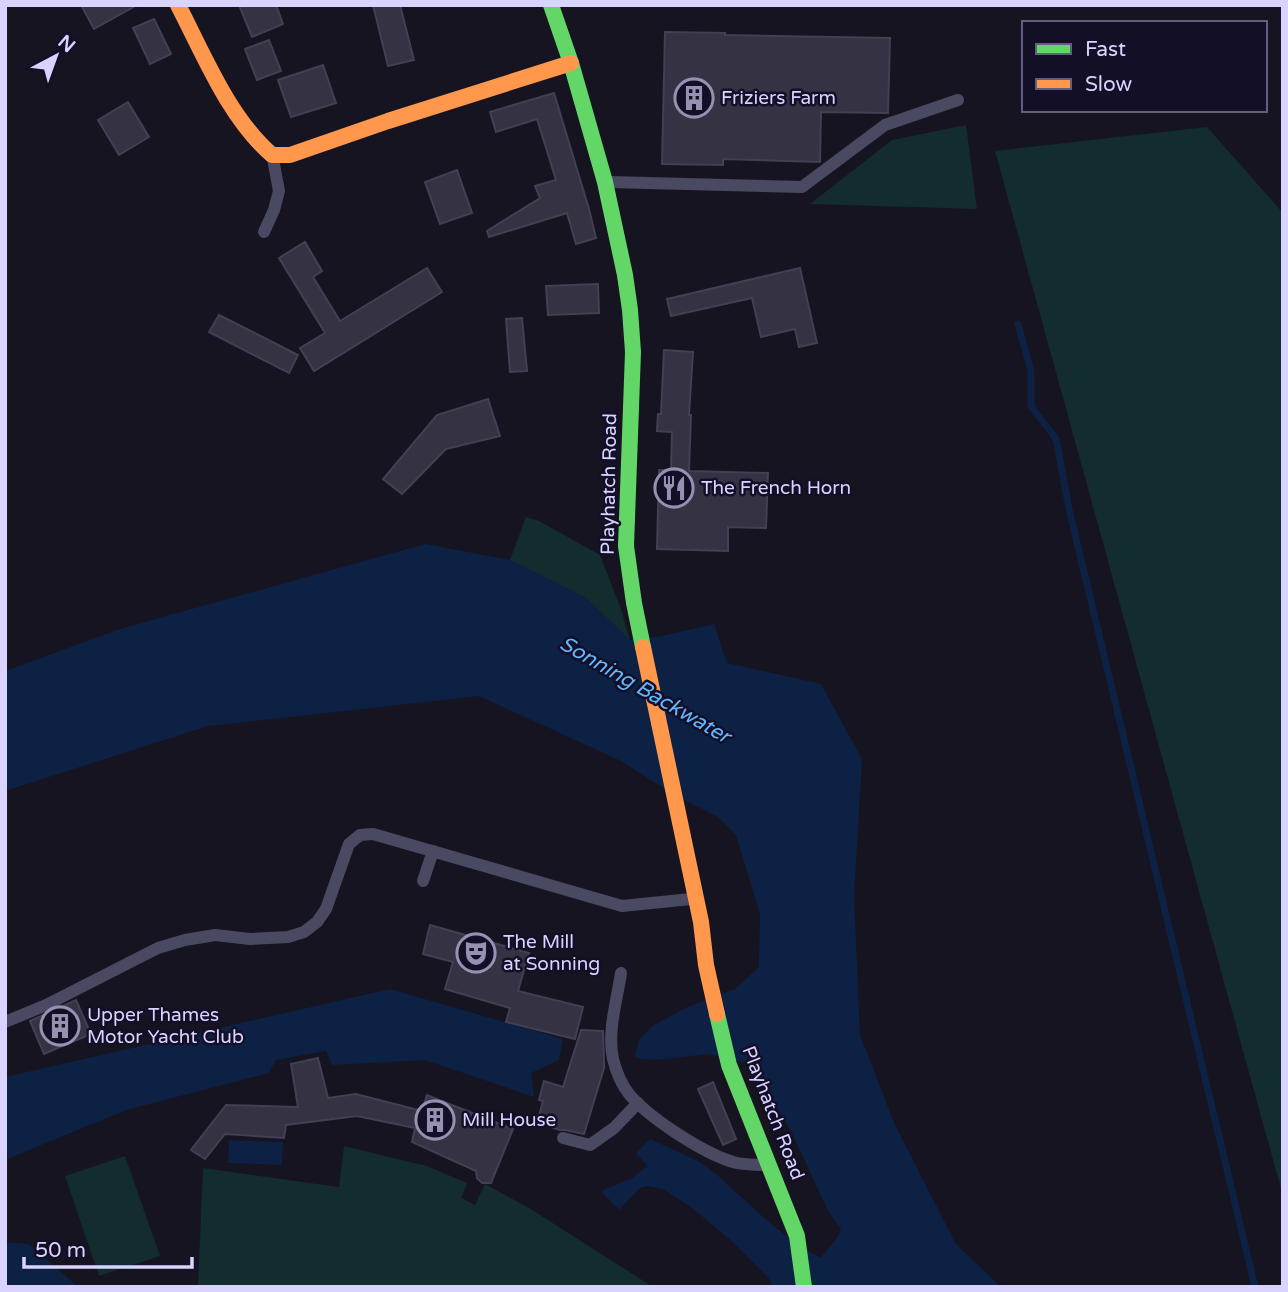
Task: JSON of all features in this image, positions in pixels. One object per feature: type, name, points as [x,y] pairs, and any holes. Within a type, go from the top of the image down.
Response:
[{"type":"main road","points":[[178,5],[226,97],[257,142],[272,155],[290,155],[570,63]]},
{"type":"main road","name":"Playhatch Road","points":[[551,5],[605,182],[630,310],[633,352],[626,546],[634,603],[701,922],[706,965],[729,1065],[797,1236],[804,1287]]},
{"type":"lane","points":[[605,182],[802,187],[885,125],[958,100]]},
{"type":"lane","points":[[264,232],[279,191],[272,155]]},
{"type":"lane","points":[[5,1022],[46,1005],[158,948],[215,935],[250,939],[288,937],[304,932],[317,922],[326,909],[349,844],[360,835],[373,834],[622,906],[695,899]]},
{"type":"lane","points":[[424,881],[433,851]]},
{"type":"lane","points":[[621,973],[611,1048],[617,1074],[625,1088],[638,1103],[664,1124],[713,1154],[752,1166],[768,1164]]},
{"type":"lane","points":[[563,1138],[590,1145],[614,1128],[638,1103]]},
{"type":"green space","points":[[966,125],[977,209],[810,204],[892,140]]},
{"type":"green space","points":[[1207,127],[1283,213],[1283,1196],[995,151]]},
{"type":"green space","points":[[526,517],[539,521],[600,555],[630,640],[510,560]]},
{"type":"green space","points":[[344,1146],[427,1166],[467,1183],[461,1198],[475,1205],[485,1184],[529,1208],[653,1287],[198,1287],[203,1168],[339,1187]]},
{"type":"green space","points":[[125,1156],[160,1256],[99,1276],[65,1176]]},
{"type":"water","name":"Sonning Backwater","points":[[425,544],[510,560],[585,597],[630,640],[714,624],[727,663],[821,684],[862,759],[854,897],[860,1035],[895,1125],[956,1244],[1001,1287],[773,1287],[768,1277],[733,1242],[692,1208],[663,1189],[648,1186],[640,1188],[619,1210],[601,1191],[632,1178],[647,1166],[636,1153],[650,1139],[698,1161],[771,1224],[820,1258],[841,1229],[828,1211],[793,1135],[751,1064],[709,1054],[655,1060],[637,1058],[635,1055],[639,1040],[651,1027],[685,1008],[735,989],[759,967],[760,914],[736,835],[718,817],[671,793],[621,761],[479,696],[208,726],[5,791],[5,671],[120,629]]},
{"type":"water","points":[[390,989],[563,1039],[559,1060],[531,1073],[534,1097],[425,1060],[332,1065],[326,1051],[276,1060],[269,1073],[126,1110],[5,1160],[5,1077]]},
{"type":"water","points":[[229,1140],[283,1142],[282,1165],[228,1163]]},
{"type":"water","points":[[5,1242],[29,1244],[78,1287],[5,1287]]},
{"type":"building","points":[[81,5],[137,5],[94,29]]},
{"type":"building","points":[[239,5],[276,5],[283,24],[252,37]]},
{"type":"building","points":[[373,5],[400,5],[414,60],[388,66]]},
{"type":"building","points":[[154,19],[171,54],[150,64],[133,28]]},
{"type":"building","points":[[665,32],[890,38],[888,113],[821,112],[820,162],[723,159],[723,165],[662,164]]},
{"type":"building","points":[[269,40],[281,71],[257,80],[245,49]]},
{"type":"building","points":[[323,65],[336,103],[291,117],[278,80]]},
{"type":"building","points":[[554,93],[596,238],[576,244],[567,213],[489,237],[487,231],[540,198],[535,186],[556,180],[537,119],[496,132],[490,112]]},
{"type":"building","points":[[128,102],[149,137],[119,155],[98,120]]},
{"type":"building","points":[[457,170],[472,213],[440,224],[425,182]]},
{"type":"building","points":[[305,242],[322,271],[313,277],[340,321],[427,268],[442,292],[314,371],[300,348],[325,333],[279,258]]},
{"type":"building","points":[[800,268],[817,343],[799,347],[795,329],[761,337],[752,298],[671,316],[667,299]]},
{"type":"building","points":[[598,284],[599,313],[548,315],[546,286]]},
{"type":"building","points":[[219,315],[298,355],[289,373],[209,332]]},
{"type":"building","points":[[522,318],[527,371],[510,372],[506,319]]},
{"type":"building","points":[[664,350],[693,352],[689,471],[768,473],[766,528],[728,527],[728,551],[657,549],[659,470],[671,470],[672,432],[657,431],[658,414],[661,414]]},
{"type":"building","points":[[488,399],[500,436],[446,449],[402,494],[383,479],[437,415]]},
{"type":"building","points":[[430,925],[529,953],[518,991],[583,1007],[575,1039],[506,1022],[510,1008],[445,989],[453,962],[423,954]]},
{"type":"building","name":"Upper Thames Motor Yacht Club","points":[[76,1000],[91,1034],[44,1054],[30,1021]]},
{"type":"building","points":[[581,1030],[603,1031],[604,1061],[584,1134],[537,1123],[543,1101],[539,1100],[544,1081],[563,1087]]},
{"type":"building","name":"Mill House","points":[[318,1058],[328,1098],[356,1094],[422,1111],[427,1095],[513,1129],[491,1183],[482,1183],[477,1178],[476,1171],[412,1142],[415,1128],[357,1116],[286,1125],[284,1138],[225,1134],[205,1159],[191,1150],[226,1105],[298,1107],[291,1064]]},
{"type":"building","points":[[713,1082],[736,1139],[723,1145],[698,1089]]},
{"type":"waterway","points":[[1018,324],[1031,371],[1031,406],[1056,439],[1069,509],[1255,1287]]},
{"type":"traffic: fast","points":[[551,5],[571,63],[605,182],[625,275],[633,352],[626,546],[643,647]]},
{"type":"traffic: fast","points":[[717,1014],[729,1065],[797,1236],[804,1287]]},
{"type":"traffic: slow","points":[[178,5],[230,104],[272,155],[290,155],[571,63]]},
{"type":"traffic: slow","points":[[643,647],[701,922],[706,965],[717,1014]]},
{"type":"place","name":"Friziers Farm","points":[[694,98]]},
{"type":"place","name":"The French Horn","points":[[674,488]]},
{"type":"place","name":"The Mill at Sonning","points":[[476,953]]},
{"type":"place","name":"Upper Thames Motor Yacht Club","points":[[60,1026]]},
{"type":"place","name":"Mill House","points":[[435,1120]]}]
